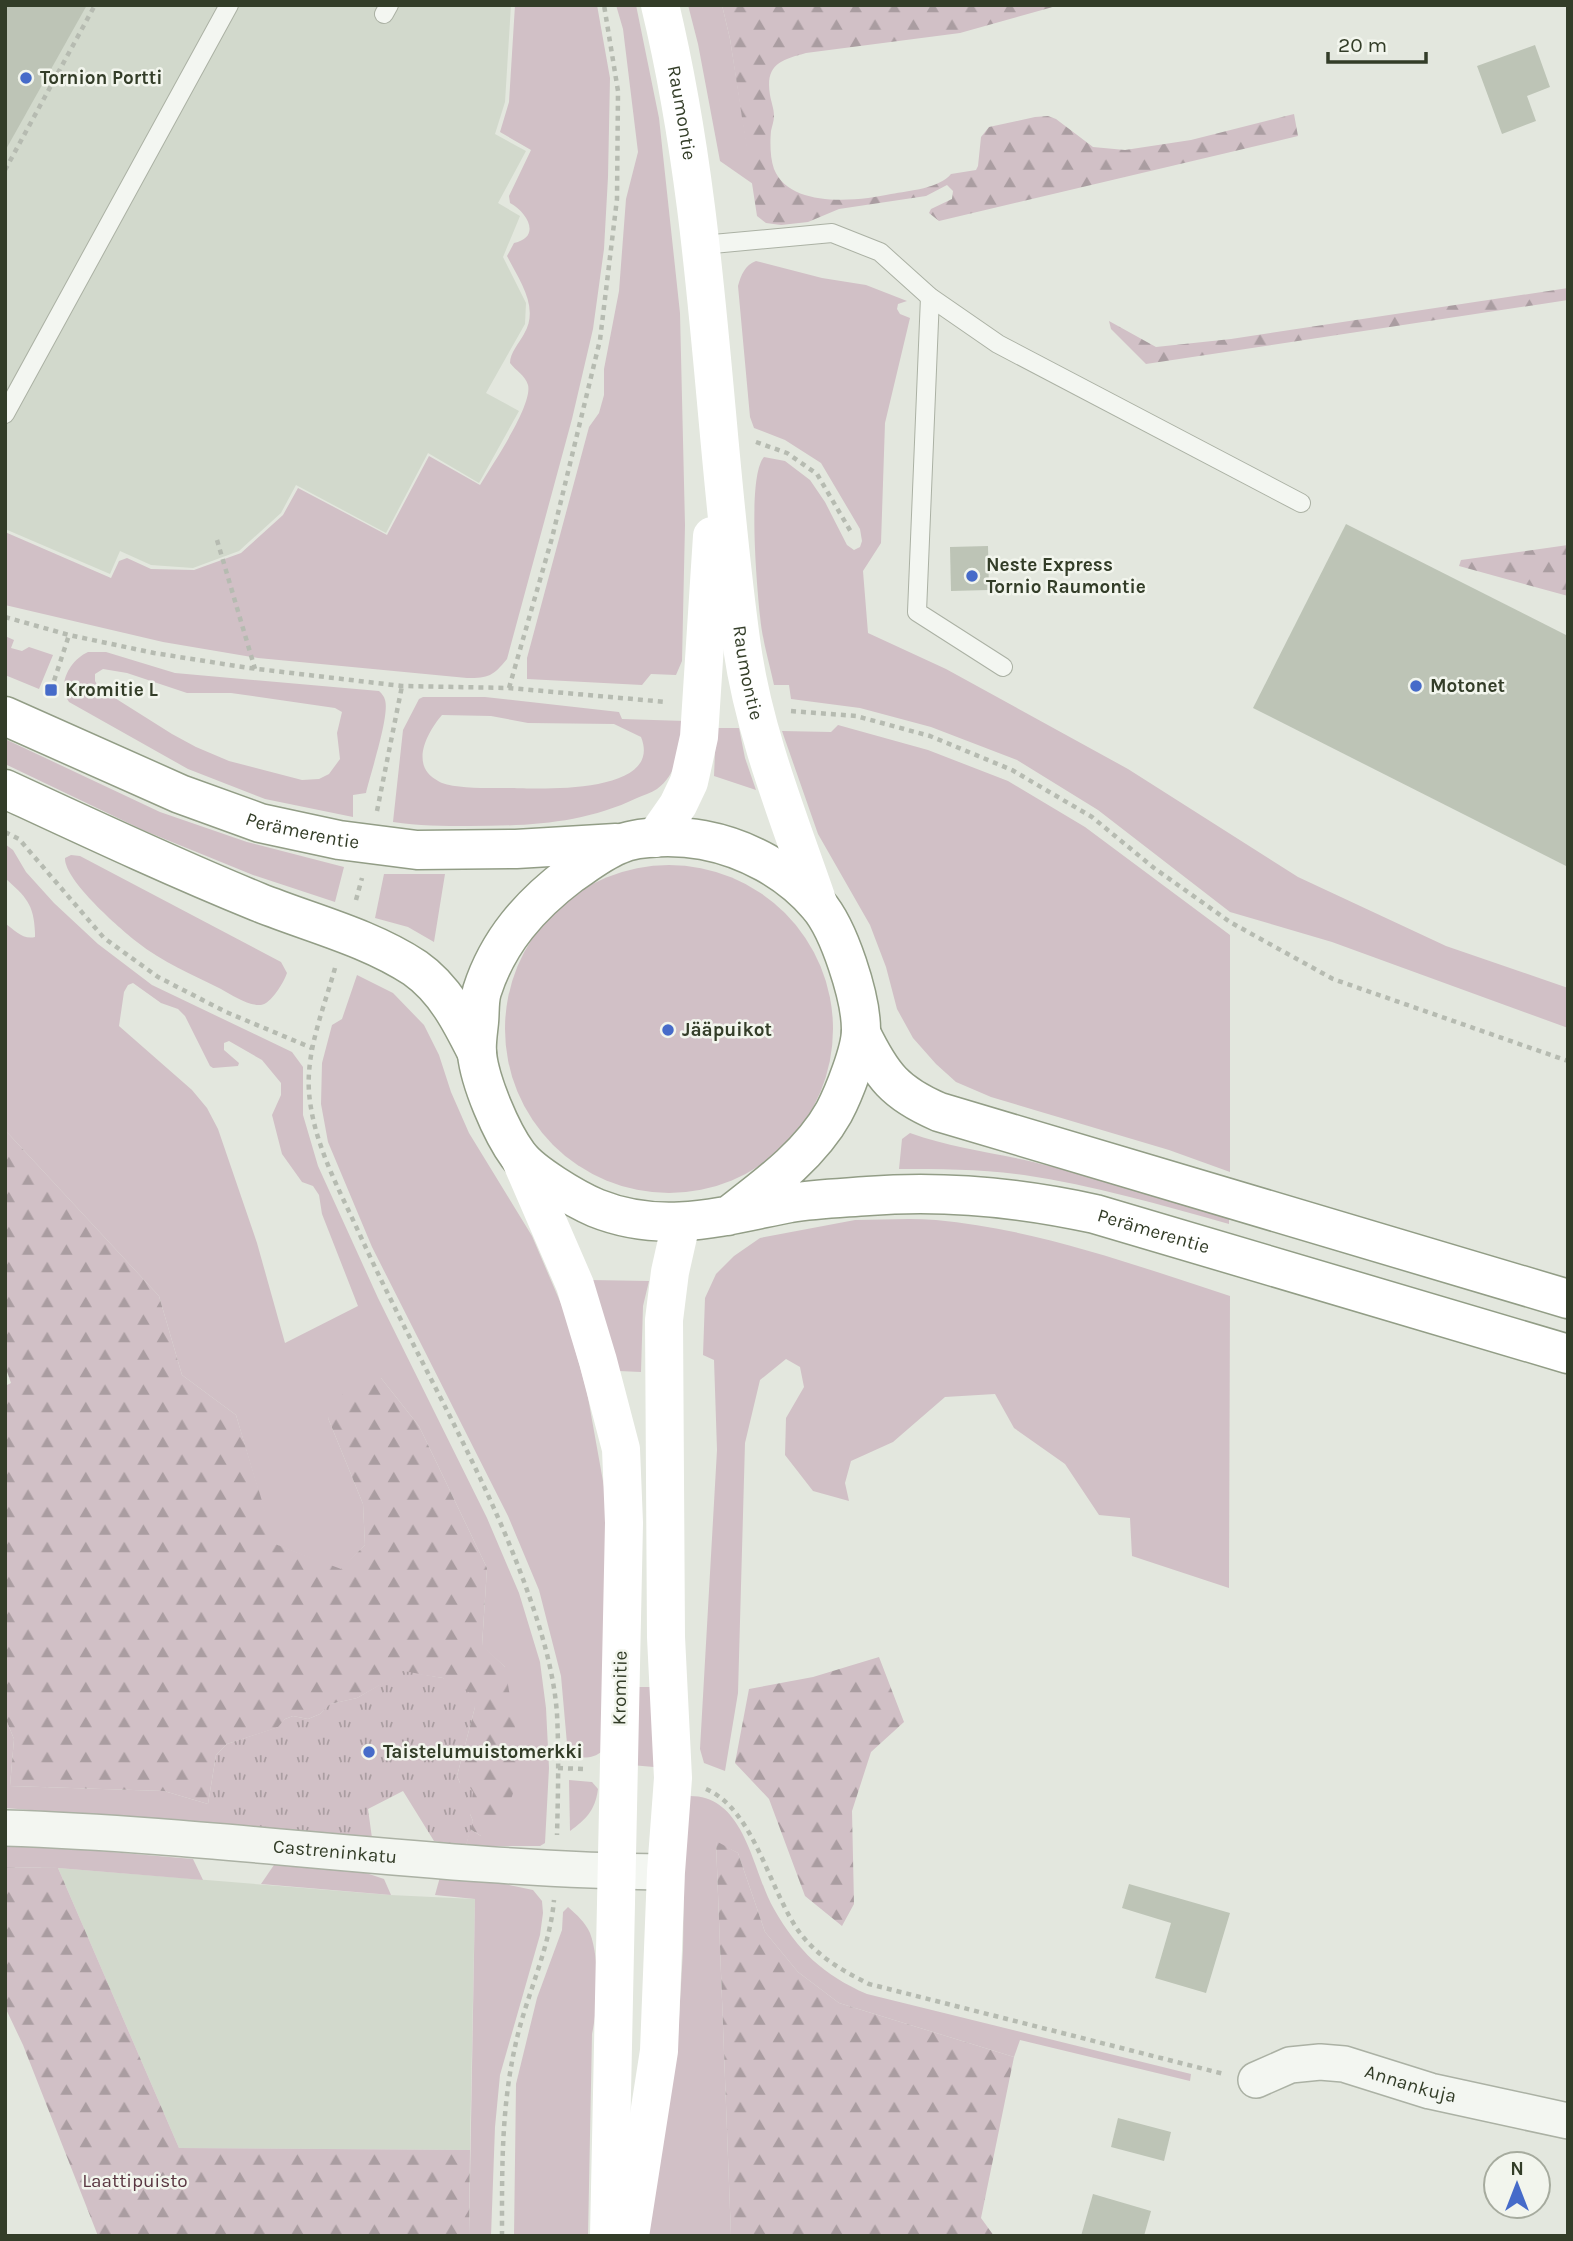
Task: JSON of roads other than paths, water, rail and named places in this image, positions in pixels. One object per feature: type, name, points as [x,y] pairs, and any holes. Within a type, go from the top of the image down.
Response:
[{"type":"main road","name":"Raumontie","points":[[660,5],[684,121],[702,245],[745,662],[763,743],[820,906]]},
{"type":"main road","name":"Raumontie","points":[[638,841],[678,805],[689,782],[699,737],[719,429]]},
{"type":"main road","name":"Perämerentie","points":[[5,716],[180,794],[260,823],[340,840],[417,850],[516,849],[686,837],[721,843],[749,854],[779,871],[820,906]]},
{"type":"main road","points":[[5,789],[150,857],[375,946],[415,968],[435,985],[458,1014],[477,1054]]},
{"type":"main road","points":[[477,1054],[481,995],[498,953],[522,917],[555,886],[586,863],[638,841]]},
{"type":"main road","points":[[820,906],[841,947],[855,986],[862,1033],[875,1062],[913,1101],[939,1112],[1568,1299]]},
{"type":"main road","points":[[728,1216],[776,1179],[808,1147],[833,1114],[847,1083],[862,1033]]},
{"type":"main road","name":"Kromitie","points":[[477,1054],[492,1107],[520,1158],[575,1285],[621,1449],[624,1523],[609,2236]]},
{"type":"main road","name":"Perämerentie","points":[[520,1158],[556,1186],[597,1208],[637,1219],[681,1223],[794,1203],[875,1195],[964,1196],[1053,1205],[1095,1214],[1568,1354]]},
{"type":"main road","points":[[630,2236],[659,2051],[666,1872],[673,1778],[666,1637],[664,1321],[670,1272],[681,1223]]},
{"type":"street","name":"Castreninkatu","points":[[5,1828],[236,1842],[407,1859],[666,1872]]},
{"type":"street","name":"Annankuja","points":[[1256,2080],[1290,2066],[1320,2062],[1344,2064],[1430,2091],[1568,2120]]},
{"type":"lane","points":[[5,414],[229,5]]},
{"type":"lane","points":[[702,245],[832,233],[880,252],[930,297],[998,344],[1301,503]]},
{"type":"lane","points":[[930,297],[917,612],[1003,667]]},
{"type":"place","name":"Tornion Portti","points":[[26,78]]},
{"type":"place","name":"Neste Express Tornio Raumontie","points":[[972,576]]},
{"type":"place","name":"Motonet","points":[[1416,686]]},
{"type":"place","name":"Kromitie L","points":[[51,690]]},
{"type":"place","name":"Jääpuikot","points":[[668,1030]]},
{"type":"place","name":"Taistelumuistomerkki","points":[[369,1752]]},
{"type":"park label","name":"Laattipuisto","points":[[135,2181]]}]
